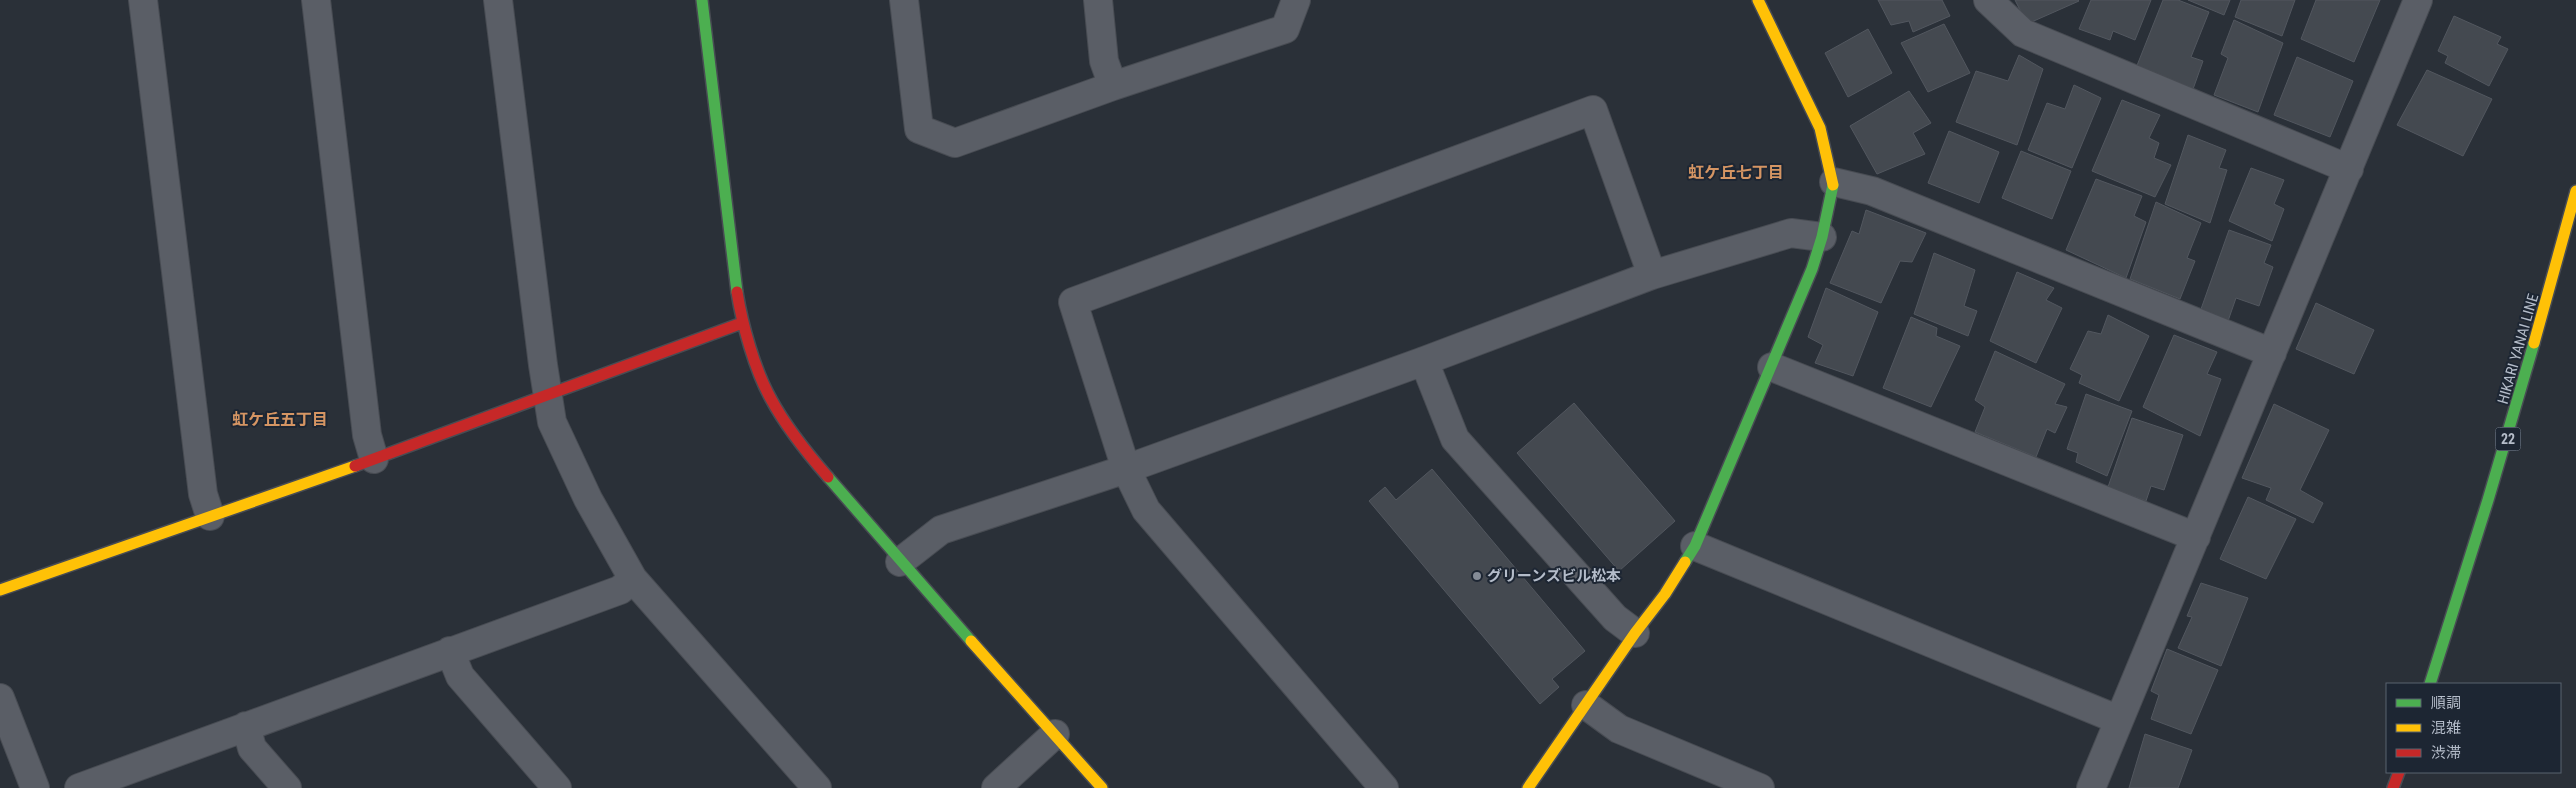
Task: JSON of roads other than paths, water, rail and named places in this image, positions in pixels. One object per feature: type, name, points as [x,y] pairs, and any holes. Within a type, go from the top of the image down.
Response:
[{"type":"street","points":[[143,0],[203,494],[210,516]]},
{"type":"street","points":[[316,0],[367,435],[374,459]]},
{"type":"street","points":[[498,0],[552,422],[588,499],[633,579],[817,788]]},
{"type":"street","points":[[702,0],[730,249],[742,323],[770,398],[805,450],[900,562],[1102,788]]},
{"type":"street","points":[[904,0],[919,129],[954,142],[1113,86],[1285,29],[1296,0]]},
{"type":"street","points":[[1098,0],[1104,62],[1113,86]]},
{"type":"street","points":[[1528,788],[1635,633],[1666,594],[1695,546],[1772,367],[1812,269],[1822,237],[1834,182],[1820,128],[1758,0]]},
{"type":"street","points":[[1988,0],[2023,33],[2349,169]]},
{"type":"street","points":[[2091,788],[2418,0]]},
{"type":"street","points":[[1384,788],[1146,510],[1126,469],[1073,302],[1593,110],[1652,275]]},
{"type":"street","points":[[1834,182],[1872,191],[2272,353]]},
{"type":"street","name":"HIKARI YANAI LINE","points":[[2430,683],[2480,532],[2528,371],[2576,191]]},
{"type":"street","points":[[900,562],[941,530],[1126,469],[1424,361],[1652,275],[1790,233],[1822,237]]},
{"type":"street","points":[[0,590],[374,459],[742,323]]},
{"type":"street","points":[[1424,361],[1455,438],[1615,618],[1635,633]]},
{"type":"street","points":[[1772,367],[2196,537]]},
{"type":"street","points":[[1695,546],[2119,720]]},
{"type":"street","points":[[79,788],[620,590],[633,579]]},
{"type":"street","points":[[450,651],[460,676],[557,788]]},
{"type":"street","points":[[0,698],[35,788]]},
{"type":"street","points":[[1586,705],[1619,729],[1760,788]]},
{"type":"street","points":[[246,726],[252,748],[287,788]]},
{"type":"street","points":[[996,788],[1055,734]]},
{"type":"street","points":[[2393,788],[2399,773]]},
{"type":"place","name":"グリーンズビル松本","points":[[1477,576]]},
{"type":"district","name":"虹ケ丘七丁目","points":[[1736,172]]},
{"type":"district","name":"虹ケ丘五丁目","points":[[280,419]]}]
